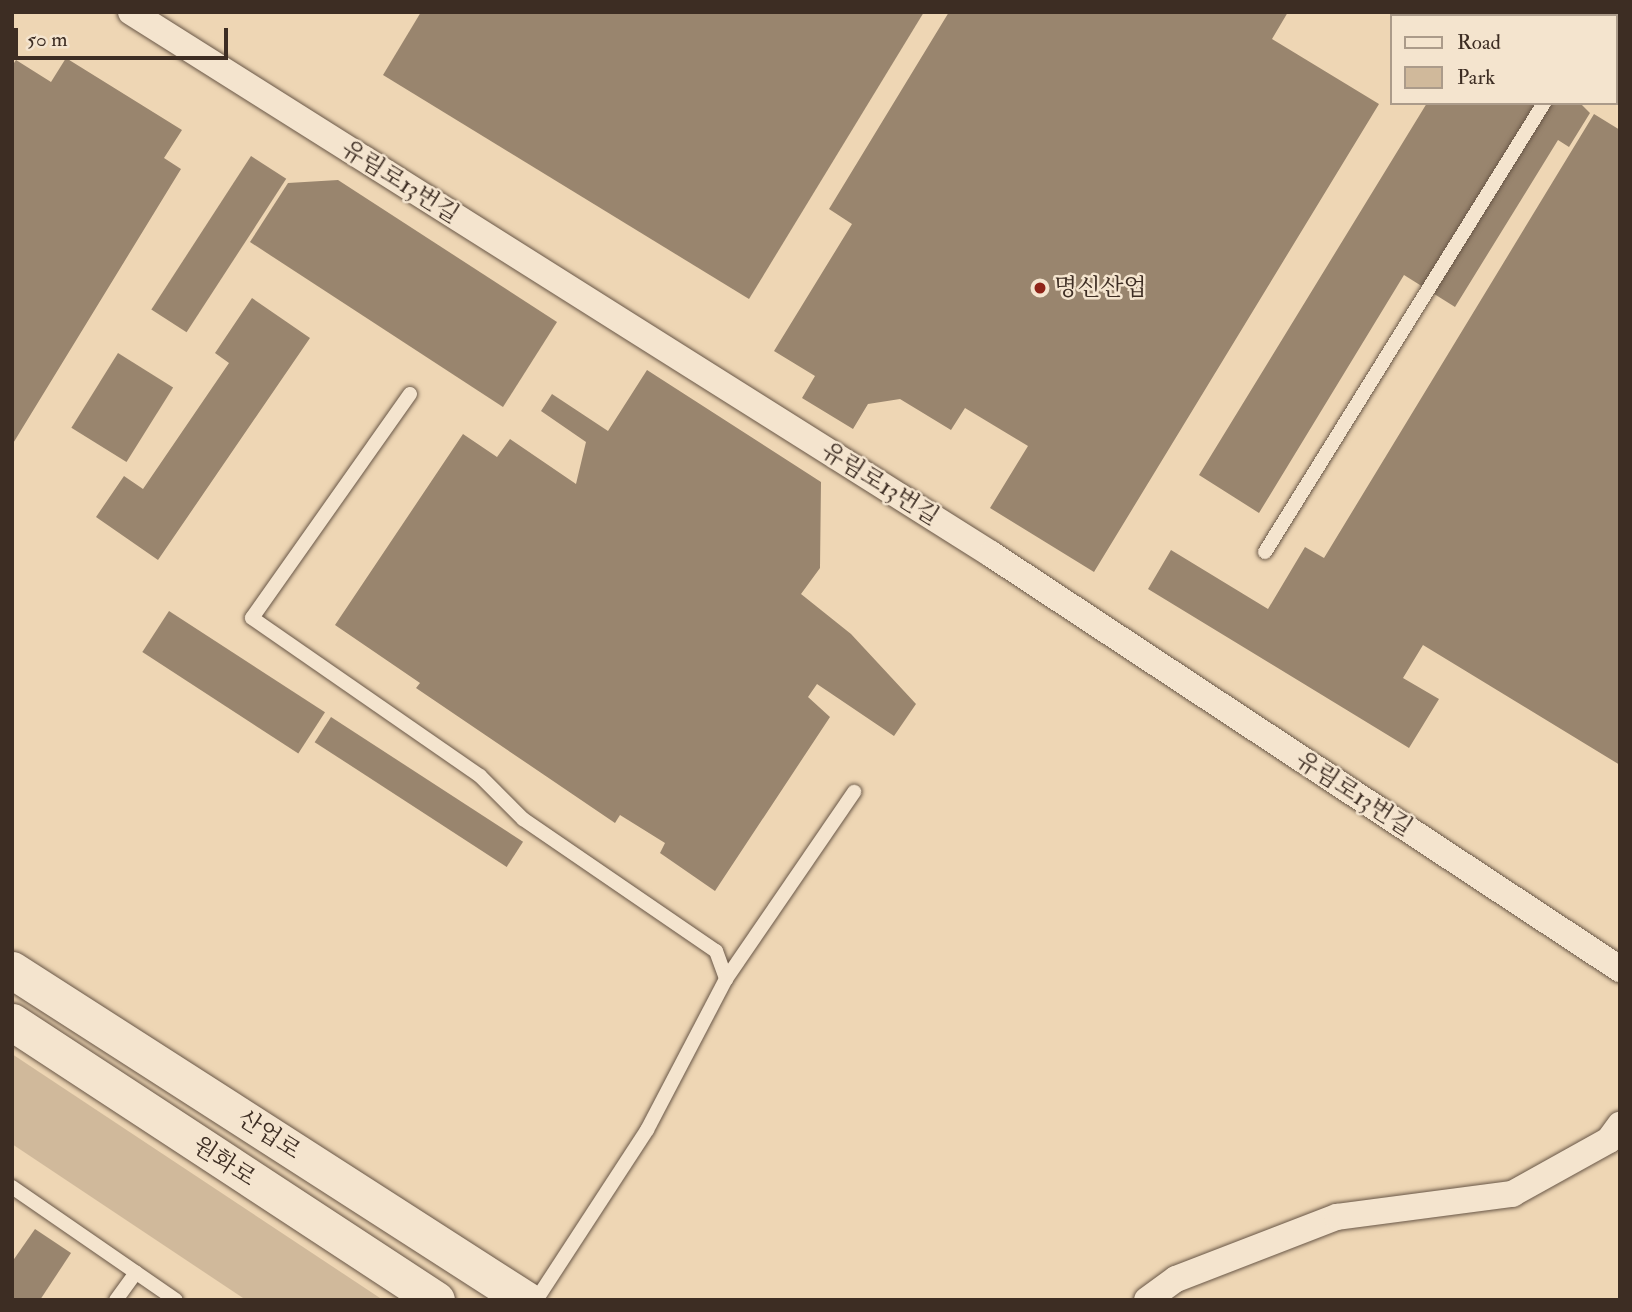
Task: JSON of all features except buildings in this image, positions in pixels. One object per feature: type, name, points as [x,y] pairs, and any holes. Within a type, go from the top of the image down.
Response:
[{"type":"street","name":"유림로13번길","points":[[131,12],[991,554],[1620,969]]},
{"type":"street","name":"산업로","points":[[12,970],[526,1300]]},
{"type":"street","name":"원화로","points":[[12,1022],[436,1300]]},
{"type":"street","points":[[1147,1300],[1176,1279],[1336,1217],[1512,1194],[1609,1140],[1620,1125]]},
{"type":"lane","points":[[1265,552],[1543,105]]},
{"type":"lane","points":[[410,394],[252,618],[480,776],[523,819],[716,951],[726,979]]},
{"type":"lane","points":[[536,1300],[647,1130],[726,979],[854,792]]},
{"type":"lane","points":[[12,1187],[176,1300]]},
{"type":"lane","points":[[116,1300],[136,1272]]},
{"type":"green space","points":[[12,1054],[383,1300],[246,1300],[12,1144]]},
{"type":"place","name":"명신산업","points":[[1040,288]]}]
